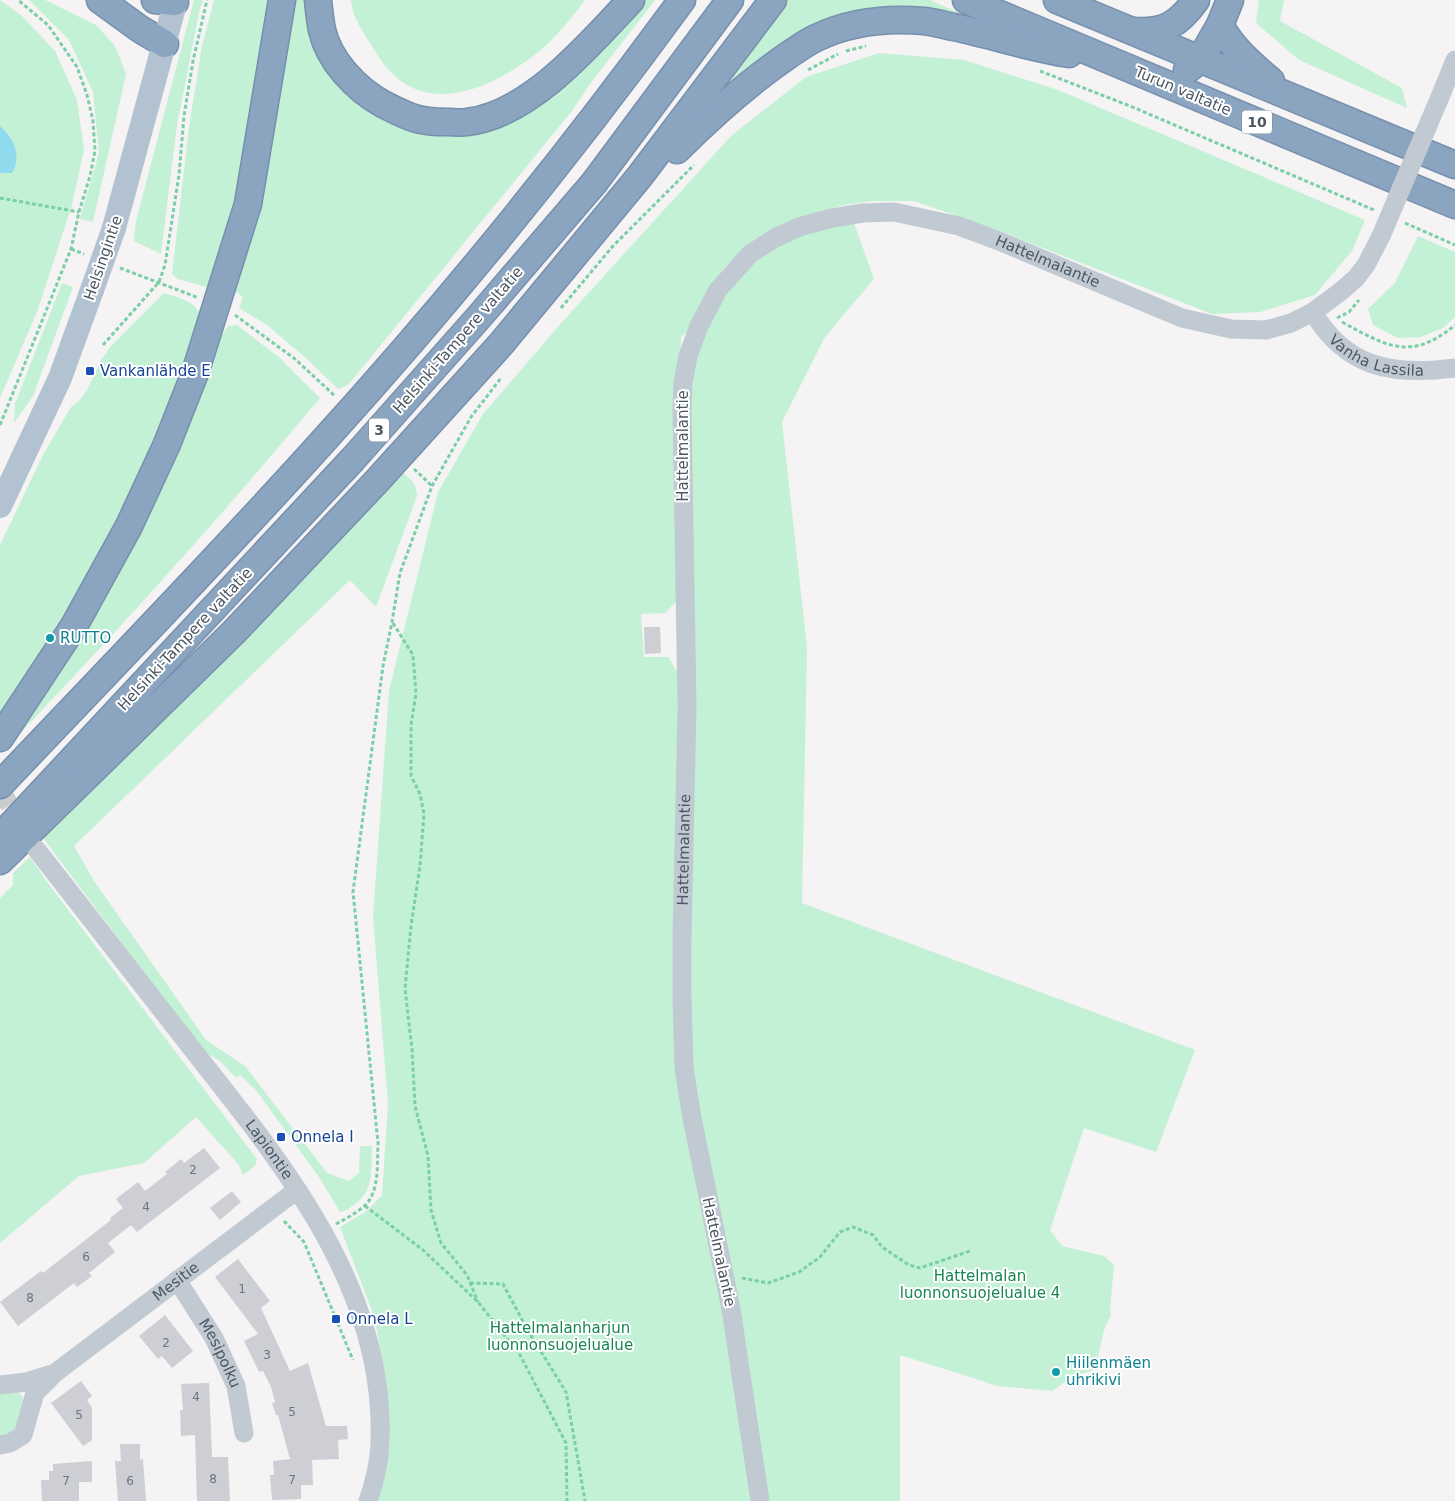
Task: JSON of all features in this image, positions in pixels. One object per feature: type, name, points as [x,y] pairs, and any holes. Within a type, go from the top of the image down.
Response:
[{"type":"highway","points":[[100,0],[140,29],[165,44]]},
{"type":"highway","points":[[0,738],[74,626],[129,526],[167,444],[196,373],[248,204],[282,0]]},
{"type":"highway","points":[[318,0],[322,31],[329,48],[339,65],[353,82],[375,100],[415,118],[436,122],[467,122],[496,114],[533,95],[566,68],[631,0]]},
{"type":"highway","name":"3","points":[[0,785],[210,565],[328,436],[451,294],[562,158],[682,0]]},
{"type":"highway","name":"Helsinki-Tampere valtatie","points":[[0,837],[353,460],[472,325],[594,183],[730,0]]},
{"type":"highway","points":[[0,861],[234,632],[376,482],[501,344],[640,176],[773,0]]},
{"type":"highway","name":"Turun valtatie","points":[[966,0],[1455,204]]},
{"type":"highway","name":"10","points":[[1057,0],[1455,165]]},
{"type":"highway","points":[[1131,31],[1144,32],[1166,28],[1176,23],[1187,13],[1196,0]]},
{"type":"highway","points":[[1150,78],[1177,75],[1200,60],[1220,25],[1230,0]]},
{"type":"highway","points":[[640,176],[665,163],[723,106],[777,63],[815,38],[850,26],[882,20],[925,21],[972,31],[1044,51],[1114,61]]},
{"type":"highway","points":[[1220,25],[1232,45],[1287,94]]},
{"type":"main road","name":"Helsingintie","points":[[0,506],[60,378],[114,228],[165,44],[169,1]]},
{"type":"street","name":"Hattelmalantie","points":[[760,1501],[739,1360],[684,1068],[682,998],[687,706],[682,409],[683,383],[688,356],[699,326],[718,290],[750,254],[775,238],[791,230],[832,218],[862,213],[894,212],[959,226],[1182,318],[1231,329],[1266,330],[1291,323],[1313,312],[1340,292],[1356,278],[1366,265],[1381,236],[1455,60]]},
{"type":"street","name":"Vanha Lassila","points":[[1313,312],[1321,325],[1342,349],[1367,363],[1397,370],[1455,368]]},
{"type":"street","name":"Lapiontie","points":[[36,850],[260,1136],[297,1190],[322,1232],[348,1282],[364,1325],[375,1364],[381,1422],[381,1445],[368,1501]]},
{"type":"street","name":"Mesitie","points":[[0,1445],[10,1443],[22,1435],[35,1393],[55,1373],[297,1190]]},
{"type":"street","name":"Mesipolku","points":[[177,1280],[214,1338],[236,1386],[244,1433]]},
{"type":"street","name":"Mesitie","points":[[0,1384],[26,1382],[55,1373]]},
{"type":"path","points":[[0,425],[71,249],[95,151],[87,95],[77,67],[48,25],[18,0]]},
{"type":"path","points":[[103,345],[159,282],[165,265],[179,175],[184,116],[193,61],[207,0]]},
{"type":"path","points":[[805,71],[840,52],[872,45]]},
{"type":"path","points":[[1038,70],[1130,106],[1383,214]]},
{"type":"path","points":[[555,314],[613,246],[695,164]]},
{"type":"path","points":[[0,198],[79,212]]},
{"type":"path","points":[[1401,222],[1455,245]]},
{"type":"path","points":[[159,282],[206,301]]},
{"type":"path","points":[[234,314],[295,359],[335,396]]},
{"type":"path","points":[[1337,318],[1372,338],[1397,346],[1412,347],[1432,341],[1455,325]]},
{"type":"path","points":[[304,1242],[365,1206],[372,1197],[375,1182],[378,1143],[353,892],[383,666],[400,573],[432,486],[471,418],[504,375]]},
{"type":"path","points":[[408,463],[432,486]]},
{"type":"path","points":[[392,622],[413,655],[416,694],[411,725],[411,776],[420,794],[424,814],[420,866],[410,926],[404,989],[412,1049],[415,1106],[428,1156],[430,1210],[441,1244],[467,1275],[478,1302]]},
{"type":"path","points":[[365,1206],[423,1250],[478,1302],[520,1355],[566,1443],[567,1501]]},
{"type":"path","points":[[272,1208],[304,1242],[354,1363]]},
{"type":"path","points":[[724,1275],[768,1283],[799,1272],[820,1257],[840,1232],[853,1227],[873,1235],[882,1247],[909,1264],[920,1268],[970,1250]]},
{"type":"path","points":[[470,1283],[503,1284],[566,1392],[585,1501]]},
{"type":"green space","points":[[0,0],[22,16],[55,51],[77,100],[84,150],[72,205],[37,312],[0,398],[0,173],[12,172],[15,152],[13,142],[6,131],[0,126]]},
{"type":"green space","points":[[29,0],[45,0],[96,25],[115,46],[126,74],[93,222],[80,219],[99,153],[93,92],[69,40]]},
{"type":"green space","points":[[194,0],[203,0],[177,125],[161,254],[134,241],[136,221]]},
{"type":"green space","points":[[214,0],[271,0],[249,139],[213,289],[178,279],[172,274],[189,127],[202,46]]},
{"type":"green space","points":[[290,0],[309,0],[390,119],[531,107],[577,75],[639,0],[655,0],[590,84],[572,111],[348,385],[338,389],[267,325],[239,308],[243,297],[233,290]]},
{"type":"green space","points":[[351,0],[585,0],[550,42],[516,68],[495,80],[473,89],[451,93],[430,93],[410,86],[391,73],[360,27],[354,14]]},
{"type":"green space","points":[[784,0],[930,0],[966,16],[964,20],[898,13],[711,102]]},
{"type":"green space","points":[[1259,0],[1284,0],[1280,21],[1402,88],[1407,108],[1299,60],[1256,23]]},
{"type":"green space","name":"Hattelmalanharjun luonnonsuojelualue","points":[[879,53],[964,60],[1058,90],[1365,220],[1352,251],[1315,295],[1260,312],[1212,314],[989,227],[914,201],[874,201],[844,205],[820,212],[743,250],[725,267],[710,287],[691,328],[681,337],[677,601],[665,613],[641,614],[644,657],[668,657],[678,673],[673,1001],[728,1338],[751,1501],[376,1501],[390,1445],[385,1374],[374,1316],[340,1227],[367,1211],[382,1195],[388,1104],[373,917],[389,691],[438,492],[483,414],[564,320],[731,136],[806,77]]},
{"type":"green space","name":"Hattelmalan luonnonsuojelualue 4","points":[[854,223],[874,279],[825,337],[782,422],[807,648],[802,903],[1195,1050],[1156,1152],[1084,1128],[1050,1230],[1062,1246],[1104,1256],[1114,1265],[1111,1315],[1105,1327],[1094,1370],[1074,1376],[1052,1391],[997,1386],[900,1355],[900,1501],[768,1501],[749,1364],[730,1258],[705,1148],[693,1069],[690,999],[689,422],[691,386],[694,365],[706,329],[728,293],[756,261],[788,240]]},
{"type":"green space","points":[[1418,236],[1455,252],[1455,317],[1443,328],[1421,337],[1398,338],[1373,325],[1368,309],[1395,283]]},
{"type":"green space","points":[[62,283],[73,287],[33,396],[14,423],[15,404]]},
{"type":"green space","points":[[164,293],[191,303],[198,311],[200,321],[197,337],[139,472],[101,552],[66,615],[0,717],[0,545],[42,457],[71,407],[80,400],[87,390],[102,359],[110,347]]},
{"type":"green space","points":[[237,325],[280,358],[320,398],[164,578],[2,752],[16,733],[214,347],[228,326]]},
{"type":"green space","points":[[400,471],[412,481],[417,496],[376,607],[350,580],[74,846],[94,881],[206,1040],[245,1066],[327,1173],[349,1181],[359,1173],[360,1146],[372,1146],[371,1171],[366,1193],[354,1205],[340,1212],[319,1177],[256,1090],[240,1075],[236,1078],[219,1060],[203,1052],[41,835]]},
{"type":"green space","points":[[30,857],[257,1159],[255,1166],[243,1175],[239,1165],[196,1117],[144,1163],[79,1176],[0,1243],[0,898],[13,885],[13,873]]},
{"type":"green space","points":[[18,1392],[23,1398],[21,1419],[13,1431],[0,1439],[0,1394]]},
{"type":"water","points":[[0,126],[13,141],[15,148],[16,160],[12,173],[0,173]]},
{"type":"building","points":[[644,627],[660,627],[661,653],[645,654]]},
{"type":"building","points":[[204,1148],[220,1168],[137,1232],[131,1225],[108,1243],[115,1252],[89,1273],[92,1276],[77,1287],[74,1283],[18,1326],[0,1302],[41,1271],[43,1273],[111,1220],[110,1218],[123,1208],[116,1199],[138,1182],[145,1191],[167,1174],[165,1172],[181,1159],[184,1163]]},
{"type":"building","points":[[232,1191],[241,1202],[220,1220],[210,1208]]},
{"type":"building","points":[[238,1259],[270,1301],[261,1308],[290,1371],[308,1363],[326,1426],[347,1426],[348,1439],[338,1440],[339,1459],[312,1460],[313,1485],[301,1485],[301,1499],[272,1500],[270,1475],[274,1475],[273,1461],[290,1459],[278,1415],[276,1415],[272,1403],[275,1402],[271,1387],[263,1371],[259,1372],[244,1341],[258,1334],[215,1277]]},
{"type":"building","points":[[165,1315],[193,1351],[172,1368],[162,1356],[158,1359],[139,1336]]},
{"type":"building","points":[[81,1381],[92,1396],[87,1400],[92,1408],[92,1440],[83,1446],[51,1403]]},
{"type":"building","points":[[209,1383],[212,1457],[228,1457],[230,1501],[197,1501],[195,1435],[181,1436],[180,1410],[183,1410],[181,1384]]},
{"type":"building","points":[[120,1444],[140,1444],[140,1460],[143,1459],[146,1501],[118,1501],[115,1461],[121,1461]]},
{"type":"building","points":[[92,1461],[92,1482],[79,1482],[79,1501],[42,1501],[41,1480],[49,1480],[49,1471],[53,1471],[53,1464]]},
{"type":"tunnel","points":[[0,789],[24,829]]},
{"type":"place","name":"Vankanlähde E","points":[[90,371]]},
{"type":"place","name":"RUTTO","points":[[50,638]]},
{"type":"place","name":"Onnela I","points":[[281,1137]]},
{"type":"place","name":"Onnela L","points":[[336,1319]]},
{"type":"place","name":"Hiilenmäen uhrikivi","points":[[1056,1372]]}]
